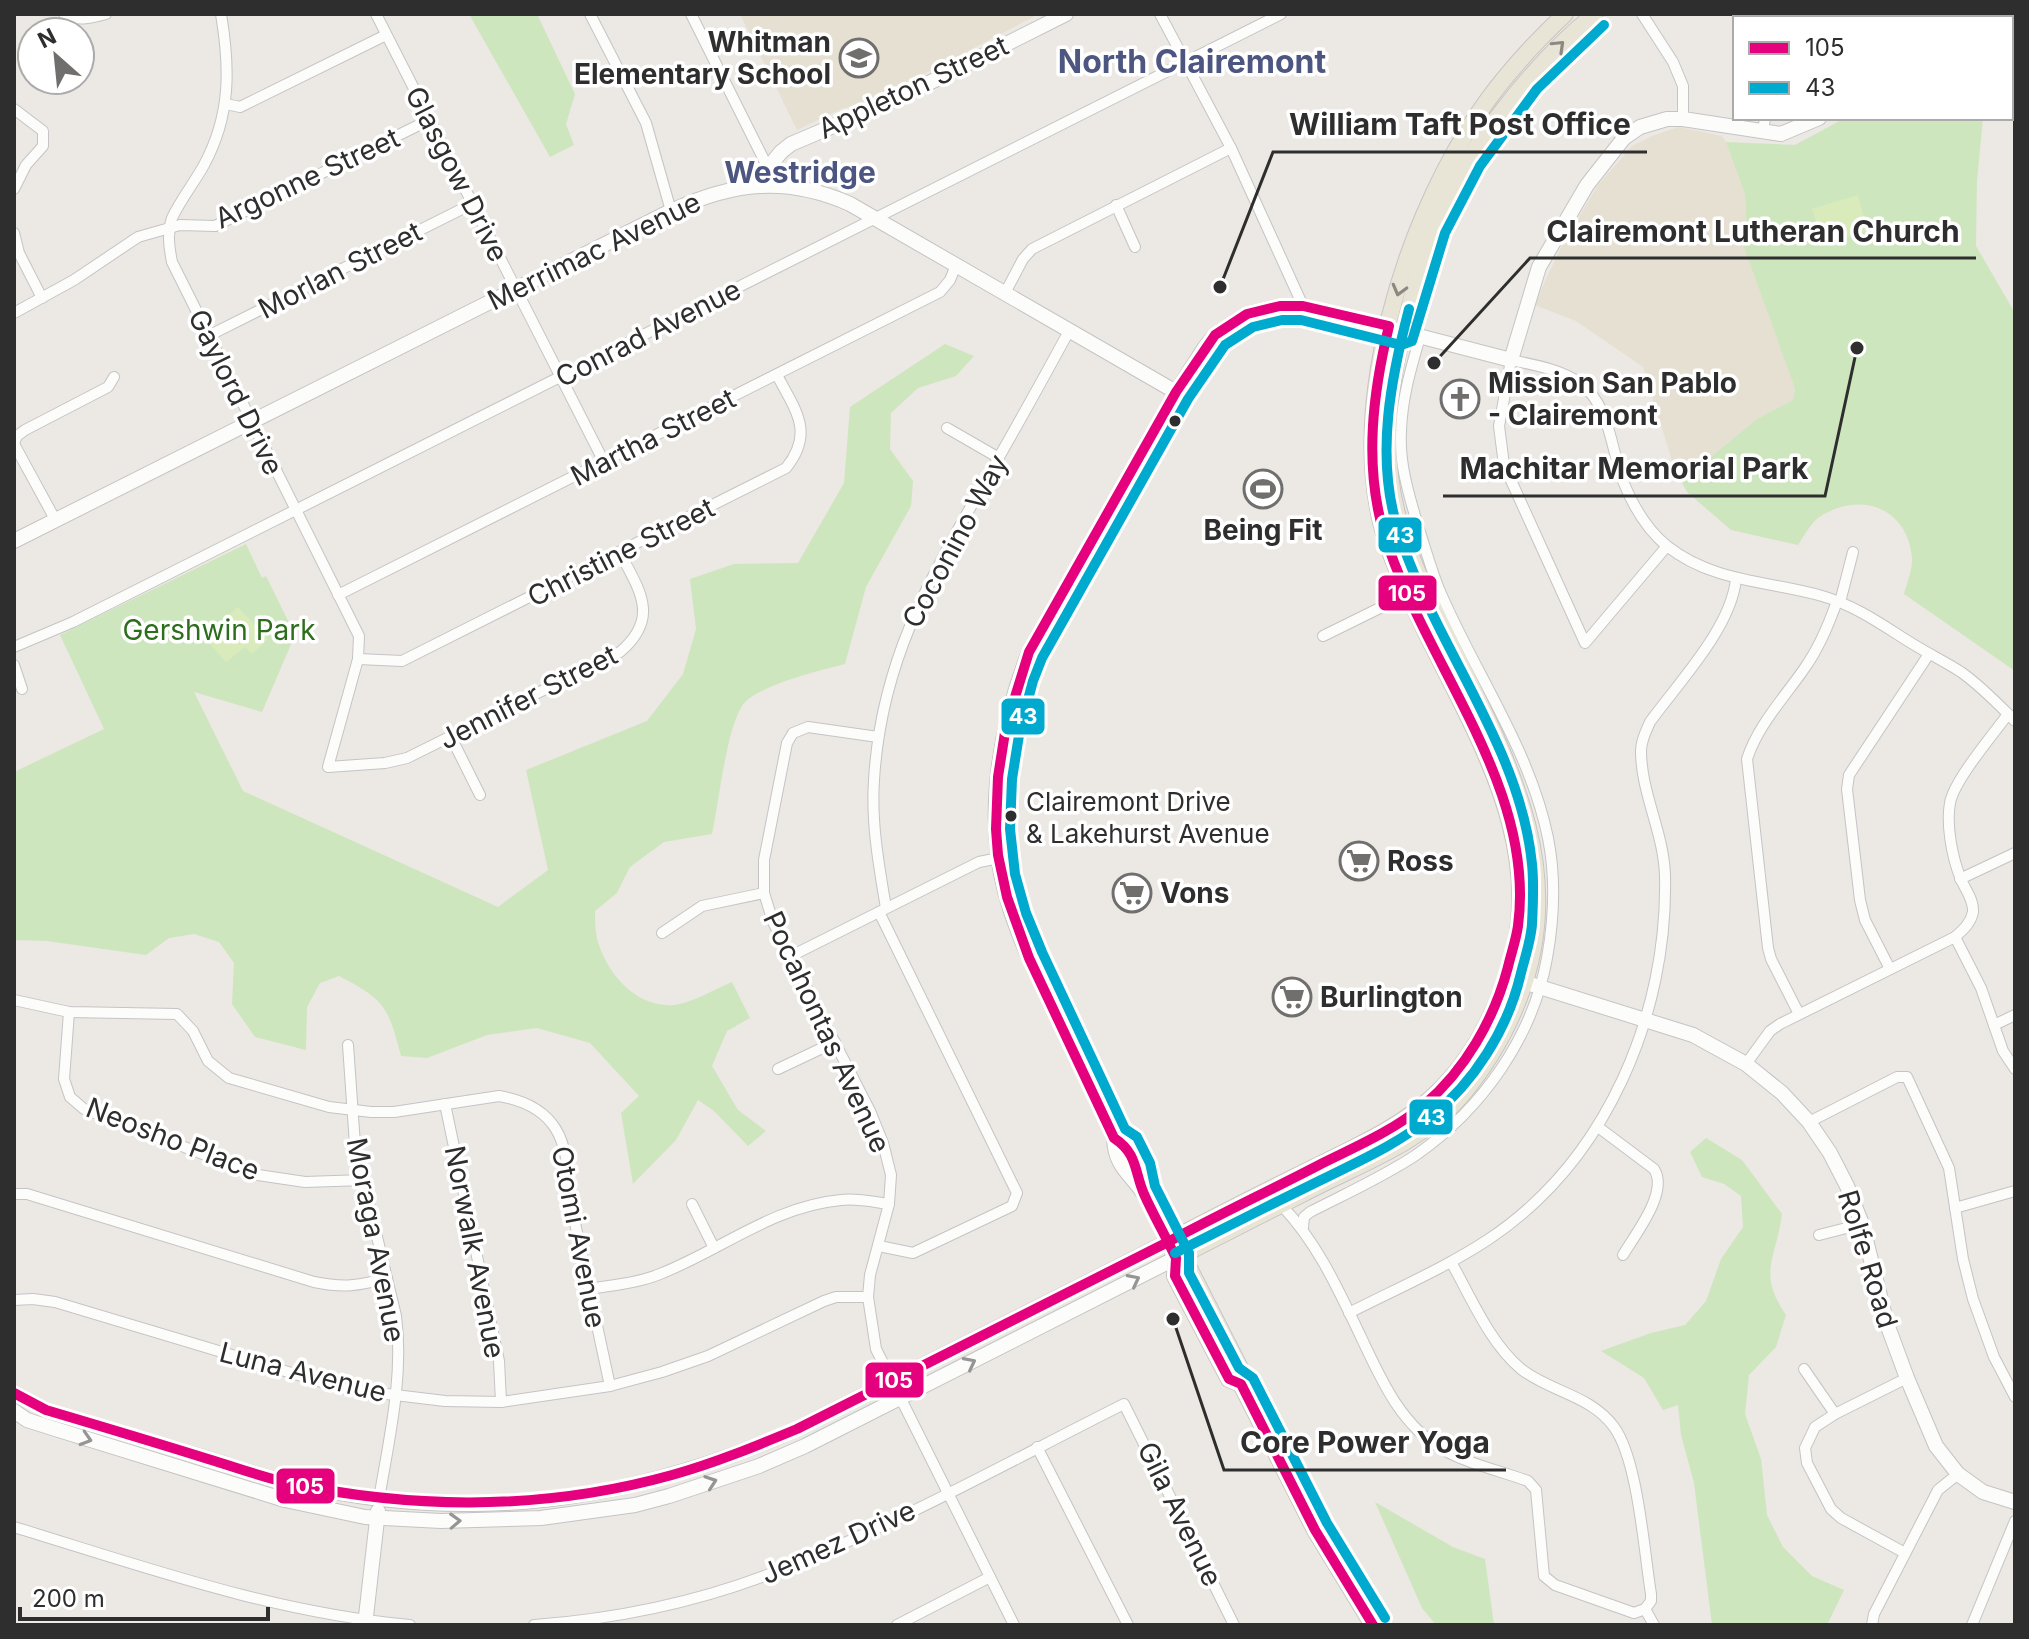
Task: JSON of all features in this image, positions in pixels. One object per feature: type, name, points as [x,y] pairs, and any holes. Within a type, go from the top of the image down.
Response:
[{"type":"main road","name":"Appleton Street","points":[[768,168],[791,144],[899,98],[1066,14]]},
{"type":"main road","points":[[14,1393],[46,1410],[289,1483],[379,1499],[493,1506],[539,1502],[631,1486],[752,1449],[1377,1136],[1424,1105],[1445,1086],[1477,1044],[1490,1021],[1517,940],[1522,885],[1517,844],[1508,812],[1476,735],[1393,561],[1383,528],[1372,452],[1374,410],[1422,218],[1446,166],[1502,80],[1565,14]]},
{"type":"main road","points":[[14,1411],[27,1420],[285,1500],[377,1518],[441,1521],[541,1518],[635,1505],[759,1466],[900,1398],[1282,1206],[1304,1192],[1387,1153],[1448,1109],[1493,1054],[1534,985],[1539,884],[1531,829],[1498,741],[1410,553],[1393,496],[1388,410],[1396,329],[1438,216],[1458,178],[1517,92],[1551,54],[1595,14]]},
{"type":"main road","points":[[1373,1625],[1315,1530],[1241,1384],[1229,1379],[1221,1365],[1175,1276],[1176,1258],[1142,1191],[1138,1169],[1126,1146],[1114,1138],[1031,965],[1009,904],[999,858],[996,821],[997,782],[1004,733],[1017,684],[1029,652],[1176,392],[1205,347],[1230,324],[1247,314],[1280,306],[1303,306],[1511,360],[1539,267],[1587,185],[1624,138],[1640,127],[1667,119],[1764,125],[1781,134],[1815,120]]},
{"type":"main road","points":[[768,168],[768,185]]},
{"type":"main road","name":"Merrimac Avenue","points":[[14,541],[671,211],[730,189],[768,185],[828,195],[875,218],[1176,392]]},
{"type":"main road","points":[[1409,597],[1436,612]]},
{"type":"main road","name":"Rolfe Road","points":[[1507,977],[1693,1035],[1746,1064],[1782,1093],[1809,1122],[1847,1186],[1862,1224],[1887,1324],[1936,1446],[1958,1474],[1983,1492],[2015,1502]]},
{"type":"main road","name":"Moraga Avenue","points":[[365,1623],[379,1499]]},
{"type":"street","points":[[64,14],[86,19],[106,14]]},
{"type":"street","points":[[168,229],[180,201],[215,143],[226,104],[228,56],[221,14]]},
{"type":"street","name":"Glasgow Drive","points":[[376,14],[604,462]]},
{"type":"street","points":[[590,14],[646,123],[671,211]]},
{"type":"street","points":[[691,14],[768,168]]},
{"type":"street","points":[[1160,14],[1231,148],[1303,306]]},
{"type":"street","name":"Conrad Avenue","points":[[14,647],[64,627],[1281,14]]},
{"type":"street","points":[[1642,14],[1673,62],[1683,86],[1683,119]]},
{"type":"street","points":[[226,104],[240,107],[386,35]]},
{"type":"street","points":[[14,109],[43,131],[43,146],[26,165],[14,189]]},
{"type":"street","name":"Argonne Street","points":[[14,313],[74,280],[138,237],[180,225],[215,226],[429,120]]},
{"type":"street","points":[[1005,293],[1023,259],[1032,249],[1231,148]]},
{"type":"street","name":"Morlan Street","points":[[208,336],[472,204]]},
{"type":"street","points":[[1116,205],[1135,247]]},
{"type":"street","name":"Gaylord Drive","points":[[168,229],[172,262],[359,636],[358,659],[328,767]]},
{"type":"street","points":[[14,233],[19,253],[42,298]]},
{"type":"street","name":"Martha Street","points":[[338,595],[940,292],[950,280],[956,265]]},
{"type":"street","name":"Coconino Way","points":[[879,1246],[913,1253],[1012,1206],[1016,1200],[1015,1186],[882,910],[875,843],[874,783],[878,737],[901,642],[932,574],[1069,331]]},
{"type":"street","points":[[1303,1227],[1304,1217],[1310,1212],[1417,1154],[1482,1095],[1518,1040],[1552,916],[1553,879],[1544,819],[1517,748],[1438,586],[1403,469],[1400,433],[1404,401],[1420,337]]},
{"type":"street","points":[[1667,546],[1585,643],[1505,467],[1499,426],[1511,360],[1561,372],[1590,391],[1607,422],[1623,481],[1636,510],[1667,546],[1697,565],[1736,579],[1839,602],[1858,610],[1963,673],[2012,718],[1955,788],[1950,804],[1952,850],[1960,879],[1972,902],[1973,913],[1966,927],[1955,937],[1770,1031],[1746,1064]]},
{"type":"street","name":"Christine Street","points":[[358,659],[402,661],[786,468],[798,453],[802,429],[777,375]]},
{"type":"street","points":[[56,521],[14,443],[25,430],[108,387],[114,377]]},
{"type":"street","points":[[947,428],[999,458]]},
{"type":"street","points":[[1799,1014],[1768,948],[1747,759],[1754,739],[1807,665],[1828,626],[1839,602],[1853,552]]},
{"type":"street","name":"Jennifer Street","points":[[328,767],[385,763],[407,758],[620,652],[633,641],[643,622],[644,604],[620,553]]},
{"type":"street","points":[[1349,1313],[1451,1262],[1500,1231],[1545,1192],[1598,1127],[1624,1077],[1645,1020],[1658,971],[1664,931],[1665,873],[1659,832],[1644,772],[1642,740],[1650,722],[1724,621],[1734,597],[1736,579]]},
{"type":"street","points":[[1323,636],[1394,601],[1409,597]]},
{"type":"street","points":[[1890,969],[1865,920],[1860,900],[1847,789],[1852,766],[1929,654]]},
{"type":"street","points":[[14,665],[22,689]]},
{"type":"street","name":"Pocahontas Avenue","points":[[878,737],[808,727],[793,733],[787,743],[764,860],[764,893],[773,922],[883,1143],[891,1175],[889,1204],[870,1275],[868,1297],[876,1349],[1014,1625]]},
{"type":"street","points":[[451,737],[480,795]]},
{"type":"street","points":[[1960,879],[2015,853]]},
{"type":"street","points":[[791,956],[979,862],[999,858]]},
{"type":"street","points":[[662,933],[702,906],[764,893]]},
{"type":"street","points":[[1955,937],[1981,988],[2003,1051],[2015,1069]]},
{"type":"street","points":[[14,1000],[69,1012],[177,1014],[193,1031],[208,1061],[229,1078],[329,1107],[394,1112],[445,1104]]},
{"type":"street","name":"Neosho Place","points":[[69,1012],[64,1079],[70,1097],[84,1109],[258,1175],[305,1182],[364,1180]]},
{"type":"street","points":[[1994,1025],[2015,1015]]},
{"type":"street","points":[[778,1069],[835,1042]]},
{"type":"street","name":"Moraga Avenue","points":[[348,1045],[355,1145],[399,1336],[395,1396],[379,1499]]},
{"type":"street","points":[[1809,1122],[1897,1077],[1907,1077],[1949,1168],[1973,1299],[1994,1357],[2015,1397]]},
{"type":"street","name":"Otomi Avenue","points":[[445,1104],[499,1096],[537,1109],[560,1136],[569,1163],[569,1195],[610,1386]]},
{"type":"street","name":"Norwalk Avenue","points":[[445,1104],[499,1361],[501,1402]]},
{"type":"street","points":[[1598,1127],[1654,1169],[1659,1177],[1659,1192],[1623,1255]]},
{"type":"street","points":[[1955,1208],[2015,1191]]},
{"type":"street","points":[[14,1194],[27,1194],[314,1282],[356,1287],[387,1278]]},
{"type":"street","points":[[589,1289],[634,1282],[660,1274],[780,1214],[809,1204],[844,1199],[889,1204]]},
{"type":"street","points":[[692,1204],[714,1248]]},
{"type":"street","points":[[1282,1206],[1303,1227],[1389,1394],[1415,1428],[1440,1448],[1528,1481],[1536,1490],[1544,1576],[1555,1585],[1634,1613],[1645,1609],[1651,1601],[1651,1594],[1630,1460],[1614,1428],[1594,1406],[1522,1370],[1495,1339],[1451,1262]]},
{"type":"street","points":[[1819,1235],[1862,1224]]},
{"type":"street","name":"Luna Avenue","points":[[15,1298],[55,1302],[316,1382],[395,1396],[501,1402],[610,1386],[662,1372],[708,1356],[824,1301],[836,1297],[868,1297]]},
{"type":"street","points":[[1804,1369],[1835,1414]]},
{"type":"street","points":[[1905,1553],[1841,1518],[1831,1509],[1807,1463],[1805,1448],[1815,1427],[1907,1378]]},
{"type":"street","name":"Jemez Drive","points":[[534,1625],[620,1614],[742,1583],[850,1540],[1124,1404]]},
{"type":"street","name":"Gila Avenue","points":[[1124,1404],[1234,1625]]},
{"type":"street","points":[[1037,1447],[1128,1625]]},
{"type":"street","points":[[1872,1625],[1874,1614],[1938,1490],[1958,1474]]},
{"type":"street","points":[[1972,1625],[2015,1521]]},
{"type":"street","points":[[14,1527],[249,1598],[365,1623],[410,1625]]},
{"type":"street","points":[[897,1625],[990,1577]]},
{"type":"street","points":[[1645,1609],[1654,1625]]},
{"type":"shaded area","name":"Whitman Elementary School","points":[[740,14],[1039,14],[872,101],[841,109],[797,130]]},
{"type":"shaded area","points":[[1679,127],[1722,136],[1726,142],[1745,195],[1747,239],[1742,241],[1795,387],[1793,400],[1757,419],[1692,472],[1674,467],[1643,367],[1576,321],[1534,305],[1562,245],[1598,185],[1632,146]]},
{"type":"green space","points":[[469,14],[537,14],[575,94],[566,124],[574,145],[550,157]]},
{"type":"green space","points":[[1841,120],[1983,120],[1977,181],[1976,246],[2015,313],[2015,671],[1904,594],[1912,562],[1909,541],[1892,516],[1866,505],[1836,509],[1817,519],[1798,545],[1731,530],[1687,492],[1674,467],[1692,472],[1757,419],[1793,400],[1795,388],[1742,242],[1747,238],[1745,195],[1726,142],[1795,145]]},
{"type":"green space","points":[[1858,195],[1868,231],[1823,245],[1812,209]]},
{"type":"green space","name":"Gershwin Park","points":[[945,344],[974,356],[956,376],[918,388],[891,413],[890,449],[913,481],[911,506],[866,587],[845,664],[789,680],[749,699],[736,717],[712,834],[664,842],[630,867],[617,893],[595,911],[596,934],[603,954],[617,977],[636,995],[661,1005],[674,1005],[696,999],[732,982],[750,1018],[727,1031],[712,1066],[738,1110],[766,1131],[748,1146],[714,1111],[698,1100],[676,1140],[633,1184],[621,1113],[639,1096],[590,1043],[537,1028],[487,1035],[427,1058],[401,1056],[388,1015],[382,1006],[339,976],[320,983],[307,1007],[306,1050],[255,1037],[232,1004],[234,963],[219,942],[194,934],[169,938],[146,955],[47,941],[14,940],[14,772],[104,729],[60,635],[246,544],[262,578],[266,576],[295,635],[262,712],[194,692],[243,791],[498,907],[548,870],[526,770],[647,721],[683,674],[696,629],[690,579],[734,564],[798,563],[844,483],[850,407]]},
{"type":"green space","name":"Gershwin Park","points":[[238,607],[268,639],[252,654],[245,647],[226,662],[204,637]]},
{"type":"green space","points":[[1706,1138],[1742,1160],[1782,1214],[1770,1276],[1772,1288],[1786,1315],[1776,1347],[1749,1375],[1745,1414],[1761,1459],[1767,1515],[1783,1547],[1812,1576],[1844,1590],[1827,1625],[1712,1625],[1694,1483],[1681,1435],[1678,1405],[1663,1410],[1644,1378],[1601,1351],[1651,1333],[1685,1325],[1706,1301],[1721,1259],[1743,1227],[1741,1196],[1724,1184],[1702,1177],[1690,1152]]},
{"type":"green space","points":[[1375,1502],[1453,1547],[1485,1559],[1494,1625],[1436,1625],[1422,1608]]},
{"type":"transit line","name":"43","points":[[1385,1618],[1327,1523],[1253,1378],[1239,1368],[1189,1273],[1189,1253],[1155,1186],[1150,1163],[1137,1137],[1125,1129],[1042,952],[1015,874],[1010,829],[1012,779],[1020,729],[1042,658],[1188,399],[1225,345],[1253,327],[1282,320],[1301,320],[1401,345],[1412,341],[1445,233],[1480,166],[1537,89],[1604,25]]},
{"type":"transit line","name":"105","points":[[1280,306],[1303,306],[1389,326],[1373,428],[1377,505],[1400,579],[1494,773],[1510,822],[1519,874],[1518,926],[1502,987],[1486,1025],[1465,1060],[1424,1105],[1373,1138],[1168,1242],[1144,1194],[1131,1157],[1114,1138],[1029,958],[1007,897],[998,855],[998,777],[1006,726],[1029,652],[1176,392],[1215,335],[1247,314],[1280,306]]},
{"type":"transit line","name":"43","points":[[1175,1253],[1378,1152],[1431,1117],[1461,1088],[1487,1054],[1507,1016],[1529,944],[1533,879],[1524,819],[1492,733],[1411,566],[1390,497],[1388,416],[1409,309]]},
{"type":"transit line","name":"105","points":[[14,1393],[46,1410],[269,1478],[337,1492],[433,1502],[529,1500],[577,1495],[672,1475],[797,1429],[1168,1242]]},
{"type":"transit line","name":"105","points":[[1168,1242],[1176,1258],[1175,1276],[1229,1379],[1241,1384],[1315,1530],[1373,1625]]},
{"type":"place","name":"Whitman Elementary School","points":[[859,58]]},
{"type":"place","name":"William Taft Post Office","points":[[1220,287]]},
{"type":"place","name":"Machitar Memorial Park","points":[[1857,348]]},
{"type":"place","name":"Clairemont Lutheran Church","points":[[1434,363]]},
{"type":"place","name":"Mission San Pablo - Clairemont","points":[[1460,399]]},
{"type":"place","name":"Being Fit","points":[[1263,489]]},
{"type":"place","name":"Clairemont Drive & Lakehurst Avenue","points":[[1011,816]]},
{"type":"place","name":"Ross","points":[[1359,861]]},
{"type":"place","name":"Vons","points":[[1132,893]]},
{"type":"place","name":"Burlington","points":[[1292,997]]},
{"type":"place","name":"Core Power Yoga","points":[[1173,1319]]},
{"type":"district","name":"North Clairemont","points":[[1192,61]]},
{"type":"district","name":"Westridge","points":[[800,172]]}]
